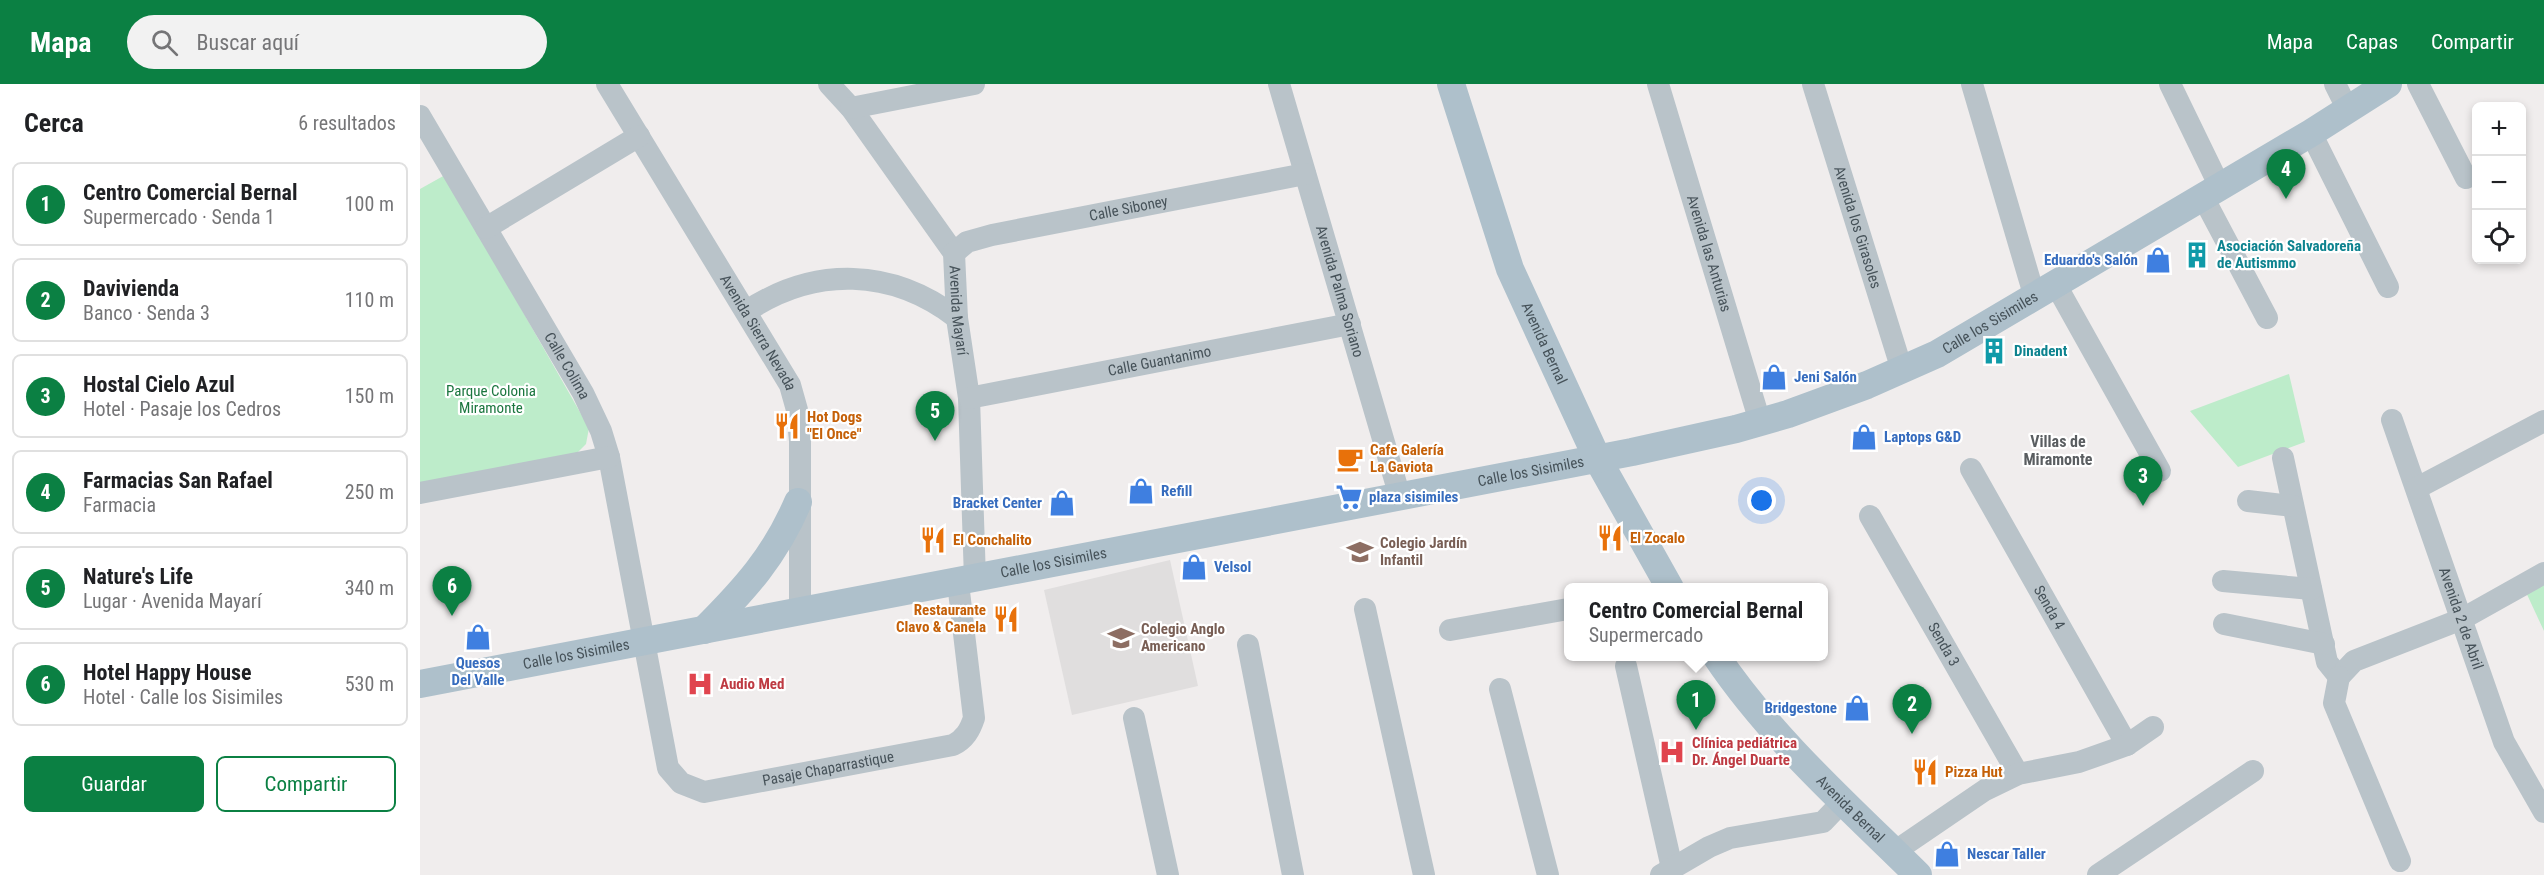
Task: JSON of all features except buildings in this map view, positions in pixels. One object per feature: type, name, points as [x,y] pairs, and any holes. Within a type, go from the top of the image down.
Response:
[{"type":"main road","name":"Avenida Bernal","points":[[1451,84],[1510,269],[1597,458],[1667,583]]},
{"type":"main road","name":"Calle los Sisimiles","points":[[420,684],[1400,498],[1632,452],[1760,422],[1841,396],[1937,354],[2311,133],[2341,96],[2388,84]]},
{"type":"main road","points":[[704,630],[761,570],[787,530],[798,502]]},
{"type":"main road","name":"Avenida Bernal","points":[[1719,661],[1764,719],[1918,875]]},
{"type":"street","name":"Avenida Sierra Nevada","points":[[607,84],[785,373],[794,397],[800,441],[798,502],[800,612]]},
{"type":"street","name":"Avenida Mayarí","points":[[829,84],[851,108],[954,253],[957,318],[969,398],[966,581]]},
{"type":"street","points":[[851,108],[974,84]]},
{"type":"street","name":"Avenida Palma Soriano","points":[[1279,84],[1400,498]]},
{"type":"street","name":"Avenida las Anturias","points":[[1658,84],[1760,422]]},
{"type":"street","name":"Avenida los Girasoles","points":[[1813,84],[1902,370]]},
{"type":"street","points":[[1971,84],[2046,291],[2160,471]]},
{"type":"street","points":[[2170,84],[2212,192],[2267,318]]},
{"type":"street","points":[[2418,84],[2466,178]]},
{"type":"street","name":"Calle Colima","points":[[420,116],[583,393],[601,431],[609,457],[645,640]]},
{"type":"street","points":[[2311,133],[2388,286]]},
{"type":"street","points":[[486,228],[639,136]]},
{"type":"street","name":"Calle Siboney","points":[[954,253],[967,242],[992,235],[1305,174]]},
{"type":"street","points":[[747,311],[774,295],[803,285],[850,279],[881,282],[911,290],[939,304],[957,318]]},
{"type":"street","name":"Calle Guantanimo","points":[[969,398],[1350,324]]},
{"type":"street","name":"Avenida 2 de Abril","points":[[2392,420],[2504,742],[2544,812]]},
{"type":"street","points":[[2417,488],[2544,422]]},
{"type":"street","points":[[420,493],[609,457]]},
{"type":"street","points":[[2283,458],[2328,662],[2339,677]]},
{"type":"street","name":"Senda 4","points":[[1971,469],[2127,745]]},
{"type":"street","points":[[2248,501],[2293,506]]},
{"type":"street","name":"Senda 3","points":[[1870,516],[2018,774]]},
{"type":"street","points":[[2400,861],[2334,703],[2339,677],[2354,660],[2462,619],[2544,573]]},
{"type":"street","name":"Pasaje Chaparrastique","points":[[645,640],[668,768],[681,783],[704,792],[953,745],[960,741],[967,734],[974,718],[966,581]]},
{"type":"street","points":[[2223,581],[2311,588]]},
{"type":"street","points":[[1365,609],[1424,875]]},
{"type":"street","points":[[1450,630],[1564,610]]},
{"type":"street","points":[[2224,624],[2324,644]]},
{"type":"street","points":[[1248,645],[1293,875]]},
{"type":"street","points":[[1626,666],[1666,871],[1730,838],[1822,822],[1843,801]]},
{"type":"street","points":[[1500,689],[1548,875]]},
{"type":"street","points":[[1134,718],[1168,875]]},
{"type":"street","points":[[1894,852],[1985,790],[2018,774],[2079,762],[2127,745],[2153,727]]},
{"type":"street","points":[[2098,875],[2253,771]]},
{"type":"shaded area","name":"Colegio Anglo Americano","points":[[1170,560],[1198,686],[1072,715],[1044,590]]},
{"type":"green space","name":"Parque Colonia Miramonte","points":[[445,175],[589,428],[586,444],[576,454],[420,486],[420,189]]},
{"type":"green space","points":[[2289,374],[2305,442],[2238,467],[2190,411]]},
{"type":"green space","points":[[2544,577],[2544,631],[2524,588]]},
{"type":"place","name":"Farmacias San Rafael","points":[[2286,199]]},
{"type":"place","name":"Asociación Salvadoreña de Autismmo","points":[[2197,255]]},
{"type":"place","name":"Eduardo's Salón","points":[[2158,260]]},
{"type":"place","name":"Dinadent","points":[[1994,351]]},
{"type":"place","name":"Jeni Salón","points":[[1774,377]]},
{"type":"place","name":"Hot Dogs \"El Once\"","points":[[787,426]]},
{"type":"place","name":"Laptops G&D","points":[[1864,437]]},
{"type":"place","name":"Nature's Life","points":[[935,441]]},
{"type":"place","name":"Cafe Galería La Gaviota","points":[[1350,459]]},
{"type":"place","name":"Refill","points":[[1141,491]]},
{"type":"place","name":"plaza sisimiles","points":[[1349,497]]},
{"type":"place","name":"Bracket Center","points":[[1062,503]]},
{"type":"place","name":"Hostal Cielo Azul","points":[[2143,506]]},
{"type":"place","name":"El Zocalo","points":[[1610,538]]},
{"type":"place","name":"El Conchalito","points":[[933,540]]},
{"type":"place","name":"Colegio Jardín Infantil","points":[[1360,552]]},
{"type":"place","name":"Velsol","points":[[1194,567]]},
{"type":"place","name":"Hotel Happy House","points":[[452,616]]},
{"type":"place","name":"Restaurante Clavo & Canela","points":[[1006,619]]},
{"type":"place","name":"Quesos Del Valle","points":[[478,637]]},
{"type":"place","name":"Colegio Anglo Americano","points":[[1121,638]]},
{"type":"place","name":"Audio Med","points":[[700,684]]},
{"type":"place","name":"Bridgestone","points":[[1857,708]]},
{"type":"place","name":"Centro Comercial Bernal","points":[[1696,730]]},
{"type":"place","name":"Davivienda","points":[[1912,734]]},
{"type":"place","name":"Clínica pediátrica Dr. Ángel Duarte","points":[[1672,752]]},
{"type":"place","name":"Pizza Hut","points":[[1925,772]]},
{"type":"place","name":"Nescar Taller","points":[[1947,854]]},
{"type":"district","name":"Villas de Miramonte","points":[[2058,450]]}]
